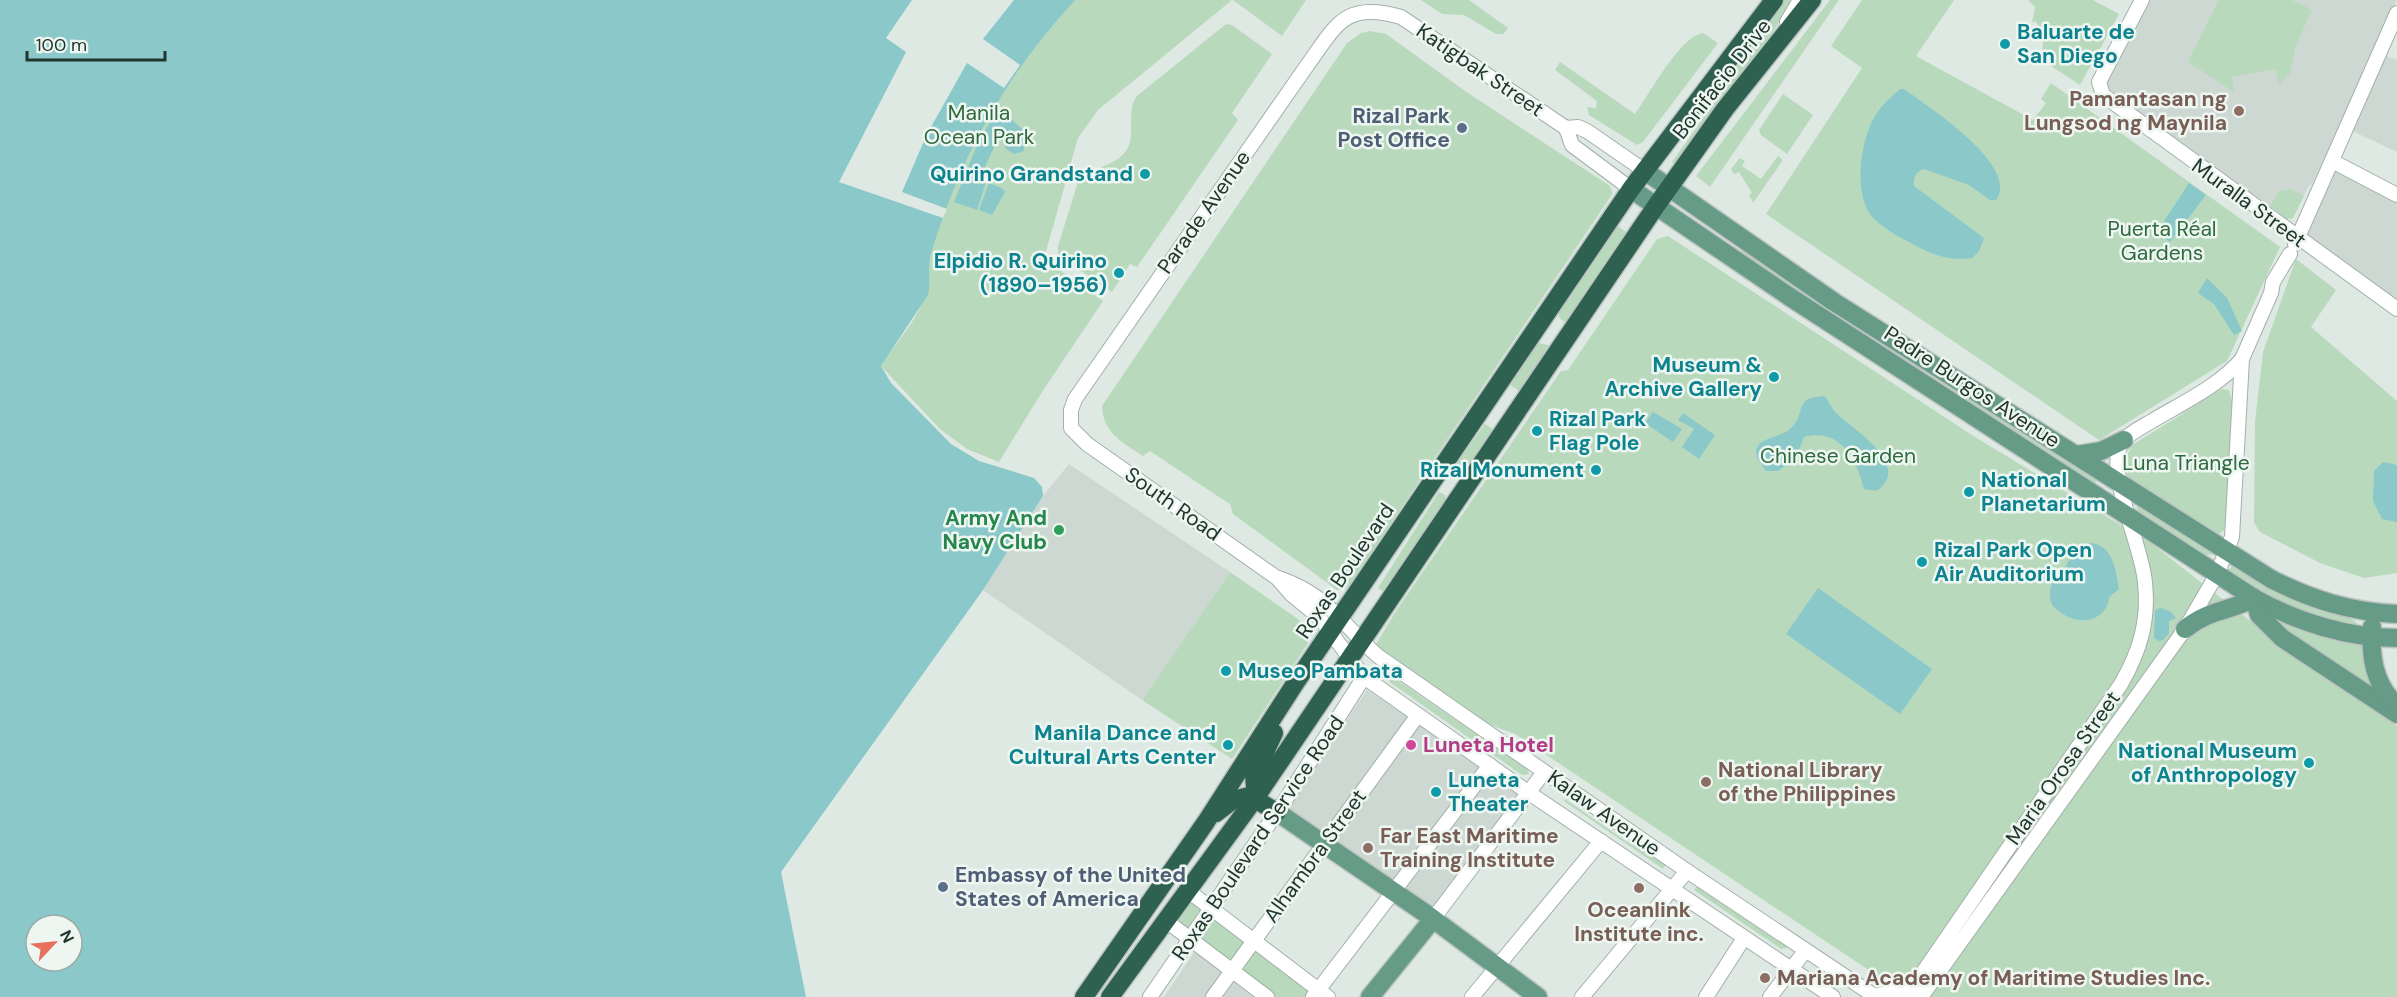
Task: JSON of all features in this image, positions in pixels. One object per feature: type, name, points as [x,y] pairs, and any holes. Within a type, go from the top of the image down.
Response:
[{"type":"highway","name":"Bonifacio Drive","points":[[1645,171],[1774,0]]},
{"type":"highway","name":"Bonifacio Drive","points":[[1669,187],[1812,0]]},
{"type":"highway","name":"Roxas Boulevard","points":[[1084,997],[1206,822],[1296,682],[1645,171]]},
{"type":"highway","points":[[1110,997],[1256,797],[1669,187]]},
{"type":"highway","points":[[1538,327],[1562,345]]},
{"type":"highway","points":[[1435,479],[1459,495]]},
{"type":"highway","points":[[1256,797],[1254,776],[1280,723],[1296,682]]},
{"type":"highway","points":[[1206,822],[1233,800],[1249,796],[1256,797],[1277,812]]},
{"type":"main road","name":"Padre Burgos Avenue","points":[[1645,171],[1834,302],[2271,579],[2310,598],[2373,613],[2397,614]]},
{"type":"main road","name":"Padre Burgos Avenue","points":[[1631,189],[1731,257],[2254,598],[2315,625],[2372,637],[2397,638]]},
{"type":"main road","points":[[1731,257],[1743,238]]},
{"type":"main road","points":[[1923,382],[1934,365]]},
{"type":"main road","points":[[2077,455],[2101,451],[2124,440]]},
{"type":"main road","points":[[2185,629],[2210,612],[2245,603],[2254,598],[2264,622],[2282,638],[2397,714]]},
{"type":"main road","points":[[2373,613],[2372,658],[2377,677],[2397,706]]},
{"type":"main road","points":[[2362,693],[2368,693],[2374,688],[2377,677]]},
{"type":"main road","points":[[1277,812],[1498,966],[1538,997]]},
{"type":"main road","points":[[1370,997],[1433,920]]},
{"type":"street","points":[[1782,38],[1790,14],[1800,0]]},
{"type":"street","name":"Muralla Street","points":[[2142,0],[2099,82],[2103,95],[2294,246],[2397,309]]},
{"type":"street","name":"Katigbak Street","points":[[1358,8],[1373,8],[1401,17],[1566,128],[1572,145],[1631,189]]},
{"type":"street","name":"Parade Avenue","points":[[1071,428],[1071,410],[1075,399],[1337,24],[1358,8]]},
{"type":"street","points":[[2124,440],[2219,379],[2242,359],[2271,293],[2279,285],[2283,268],[2397,13]]},
{"type":"street","name":"Katigbak Street","points":[[1566,128],[1578,127],[1587,131],[1645,171]]},
{"type":"street","points":[[2332,161],[2397,195]]},
{"type":"street","name":"Maria Orosa Street","points":[[1917,994],[2185,629],[2217,574],[2232,537],[2242,359]]},
{"type":"street","points":[[2219,379],[2231,379],[2242,390]]},
{"type":"street","name":"South Road","points":[[1071,428],[1087,444],[1277,578],[1298,585],[1327,603],[1336,626]]},
{"type":"street","name":"Maria Orosa Street","points":[[1917,994],[2115,693],[2136,656],[2145,622],[2145,581],[2119,482],[2116,460],[2124,440]]},
{"type":"street","name":"Kalaw Avenue","points":[[1336,626],[1361,640],[1378,656],[1687,871],[1876,997]]},
{"type":"street","name":"Kalaw Avenue","points":[[1336,626],[1348,660],[1364,677],[1530,793],[1791,969],[1824,995]]},
{"type":"street","name":"Roxas Boulevard Service Road","points":[[1150,997],[1213,908],[1364,677]]},
{"type":"street","name":"Alhambra Street","points":[[1213,997],[1418,715]]},
{"type":"street","points":[[1187,890],[1255,941],[1320,995],[1393,892],[1490,765]]},
{"type":"street","points":[[1433,920],[1544,772]]},
{"type":"street","points":[[1472,997],[1601,841]]},
{"type":"street","points":[[1582,997],[1687,871]]},
{"type":"street","points":[[1165,920],[1267,997]]},
{"type":"street","points":[[1706,997],[1744,938]]},
{"type":"street","points":[[1770,997],[1805,951]]},
{"type":"street","points":[[1876,997],[1917,994]]},
{"type":"shaded area","name":"Pamantasan ng Lungsod ng Maynila","points":[[2149,0],[2397,0],[2312,184],[2308,187],[2293,218],[2287,219],[2263,201],[2257,203],[2107,93],[2103,86]]},
{"type":"shaded area","points":[[2384,55],[2397,60],[2397,152],[2350,130]]},
{"type":"shaded area","points":[[2334,166],[2397,199],[2397,302],[2304,236]]},
{"type":"shaded area","points":[[1069,464],[1230,572],[1142,700],[983,590],[1043,496]]},
{"type":"shaded area","points":[[1367,690],[1523,793],[1436,908],[1287,807]]},
{"type":"shaded area","points":[[1195,951],[1222,973],[1253,997],[1164,997]]},
{"type":"green space","name":"Manila Ocean Park","points":[[912,0],[1232,0],[1098,110],[1078,138],[1045,255],[1053,265],[1103,301],[1042,392],[999,462],[967,449],[940,429],[881,366],[919,310],[926,289],[931,255]]},
{"type":"green space","points":[[1233,0],[1306,0],[1282,36]]},
{"type":"green space","points":[[1421,0],[1469,0],[1508,28],[1503,34],[1496,34],[1464,15],[1442,14]]},
{"type":"green space","points":[[1785,0],[1793,0],[1772,33],[1675,164],[1672,162],[1709,110],[1735,66]]},
{"type":"green space","points":[[1830,0],[1839,0],[1710,187],[1696,176]]},
{"type":"green space","name":"Puerta Réal Gardens","points":[[1862,0],[1954,0],[1916,56],[2033,120],[2046,103],[2041,99],[2051,83],[2280,247],[2227,361],[2099,440],[1766,214],[1862,68],[1831,46]]},
{"type":"green space","points":[[2028,0],[2093,0],[2119,14],[2080,85],[2039,58],[2043,43],[2042,34],[2035,21],[2032,23],[2035,7]]},
{"type":"green space","points":[[2219,0],[2292,0],[2312,10],[2296,45],[2290,73],[2279,84],[2276,69],[2232,77],[2234,92],[2188,62]]},
{"type":"green space","points":[[1226,24],[1232,25],[1272,54],[1232,113],[1238,120],[1137,267],[1130,264],[1112,292],[1058,255],[1058,246],[1078,182],[1126,151],[1131,138],[1132,109],[1137,96]]},
{"type":"green space","points":[[1370,31],[1386,34],[1468,93],[1610,186],[1613,193],[1350,584],[1345,589],[1337,590],[1233,514],[1230,504],[1150,451],[1143,456],[1121,441],[1106,423],[1102,406],[1347,43],[1361,33]]},
{"type":"green space","points":[[1703,33],[1718,43],[1643,142],[1637,145],[1589,115],[1587,107],[1596,108],[1597,101],[1555,70],[1560,62],[1635,114],[1675,55],[1685,44]]},
{"type":"green space","points":[[1783,94],[1813,115],[1787,154],[1761,135],[1759,130]]},
{"type":"green space","points":[[1778,156],[1783,160],[1753,203],[1749,195],[1752,193],[1739,172],[1734,174],[1731,169],[1740,158],[1745,161],[1742,166],[1761,179]]},
{"type":"green space","points":[[2290,189],[2304,196],[2293,218],[2287,219],[2270,206],[2280,191]]},
{"type":"green space","points":[[1618,226],[1626,232],[1579,307],[1564,322],[1559,317],[1559,313]]},
{"type":"green space","name":"Chinese Garden","points":[[1668,236],[1975,437],[2152,544],[2318,674],[2397,726],[2397,997],[1909,997],[1515,734],[1488,724],[1375,646],[1396,611],[1561,371],[1568,370],[1657,239]]},
{"type":"green space","points":[[1742,250],[1923,368],[1919,369],[1739,253]]},
{"type":"green space","points":[[2296,259],[2336,290],[2311,327],[2397,401],[2397,573],[2364,578],[2320,563],[2260,532],[2254,523],[2255,421],[2263,352]]},
{"type":"green space","points":[[1538,343],[1548,345],[1549,350],[1521,392],[1510,385]]},
{"type":"green space","points":[[1935,378],[2097,478],[2095,486],[1933,380]]},
{"type":"green space","name":"Luna Triangle","points":[[2222,389],[2229,390],[2232,401],[2228,511],[2224,530],[2219,534],[2129,479],[2125,465],[2128,452],[2134,444]]},
{"type":"green space","points":[[1485,424],[1495,431],[1463,475],[1456,472],[1455,466]]},
{"type":"green space","points":[[1439,492],[1445,495],[1446,500],[1384,592],[1378,588]]},
{"type":"green space","points":[[2136,504],[2213,554],[2205,555],[2139,514]]},
{"type":"green space","points":[[2234,565],[2297,602],[2320,611],[2347,617],[2358,625],[2327,621],[2292,608],[2231,573],[2229,569]]},
{"type":"green space","name":"Museo Pambata","points":[[1230,572],[1298,619],[1308,630],[1308,643],[1232,759],[1142,700]]},
{"type":"green space","points":[[2275,618],[2323,636],[2364,644],[2369,684],[2366,687],[2270,619]]},
{"type":"green space","points":[[1377,666],[1527,769],[1529,774],[1522,775],[1374,671]]},
{"type":"green space","points":[[1565,799],[1626,841],[1667,863],[1663,869],[1564,801]]},
{"type":"green space","points":[[1698,884],[1785,943],[1787,948],[1781,949],[1694,890]]},
{"type":"green space","points":[[1190,898],[1321,997],[1274,997],[1175,920]]},
{"type":"water","points":[[0,0],[1075,0],[1027,58],[988,118],[971,150],[956,183],[931,254],[928,295],[881,366],[891,383],[951,444],[979,461],[1034,478],[1042,487],[1043,496],[983,590],[781,872],[806,997],[0,997]]},
{"type":"water","points":[[1900,89],[1904,89],[1932,109],[1968,138],[1984,154],[1995,171],[2000,186],[1996,200],[1990,200],[1969,185],[1924,169],[1915,177],[1914,186],[1984,238],[1979,251],[1972,258],[1948,258],[1918,247],[1878,223],[1870,214],[1865,203],[1861,177],[1863,148],[1871,123],[1879,110]]},
{"type":"water","points":[[997,111],[1002,118],[1010,118],[1025,132],[1024,151],[1014,154],[1005,148],[1006,142],[998,139],[982,173],[988,176],[977,210],[954,202],[979,140]]},
{"type":"water","points":[[989,183],[1002,188],[1005,192],[992,215],[979,210]]},
{"type":"water","points":[[2189,183],[2206,195],[2170,242],[2157,232]]},
{"type":"water","points":[[2207,278],[2227,298],[2242,331],[2234,335],[2214,304],[2198,293]]},
{"type":"water","points":[[1824,396],[1835,412],[1865,437],[1884,459],[1888,470],[1886,481],[1876,491],[1864,489],[1857,467],[1845,448],[1828,437],[1817,435],[1804,437],[1796,458],[1778,471],[1766,471],[1757,458],[1756,450],[1760,443],[1790,429],[1795,424],[1804,403],[1814,397]]},
{"type":"water","points":[[1653,412],[1682,429],[1673,442],[1645,423]]},
{"type":"water","points":[[1683,413],[1715,435],[1699,459],[1682,447],[1694,429],[1678,420]]},
{"type":"water","points":[[2383,462],[2397,465],[2397,522],[2382,519],[2373,501],[2374,471]]},
{"type":"water","points":[[2091,543],[2104,548],[2109,554],[2115,567],[2119,589],[2111,596],[2107,607],[2100,615],[2079,620],[2064,615],[2052,605],[2050,590],[2078,547]]},
{"type":"water","points":[[1818,588],[1932,669],[1900,714],[1786,634]]},
{"type":"water","points":[[2161,608],[2171,612],[2176,618],[2169,621],[2169,633],[2159,641],[2154,638],[2155,610]]},
{"type":"pier","name":"Manila Ocean Park","points":[[912,0],[1014,0],[983,39],[1020,65],[1004,88],[967,63],[927,134],[902,192],[947,209],[943,218],[839,182],[906,52],[886,38]]},
{"type":"place","name":"Baluarte de San Diego","points":[[2005,44]]},
{"type":"place","name":"Pamantasan ng Lungsod ng Maynila","points":[[2239,111]]},
{"type":"place","name":"Rizal Park Post Office","points":[[1462,128]]},
{"type":"place","name":"Quirino Grandstand","points":[[1145,174]]},
{"type":"place","name":"Elpidio R. Quirino (1890–1956)","points":[[1119,273]]},
{"type":"place","name":"Museum & Archive Gallery","points":[[1774,377]]},
{"type":"place","name":"Rizal Park Flag Pole","points":[[1537,431]]},
{"type":"place","name":"Rizal Monument","points":[[1596,470]]},
{"type":"place","name":"National Planetarium","points":[[1969,492]]},
{"type":"place","name":"Army And Navy Club","points":[[1059,530]]},
{"type":"place","name":"Rizal Park Open Air Auditorium","points":[[1922,562]]},
{"type":"place","name":"Museo Pambata","points":[[1226,671]]},
{"type":"place","name":"Manila Dance and Cultural Arts Center","points":[[1228,745]]},
{"type":"place","name":"Luneta Hotel","points":[[1411,745]]},
{"type":"place","name":"National Museum of Anthropology","points":[[2309,763]]},
{"type":"place","name":"National Library of the Philippines","points":[[1706,782]]},
{"type":"place","name":"Luneta Theater","points":[[1436,792]]},
{"type":"place","name":"Far East Maritime Training Institute","points":[[1368,848]]},
{"type":"place","name":"Embassy of the United States of America","points":[[943,887]]},
{"type":"place","name":"Oceanlink Institute inc.","points":[[1639,888]]},
{"type":"place","name":"Mariana Academy of Maritime Studies Inc.","points":[[1765,978]]}]
